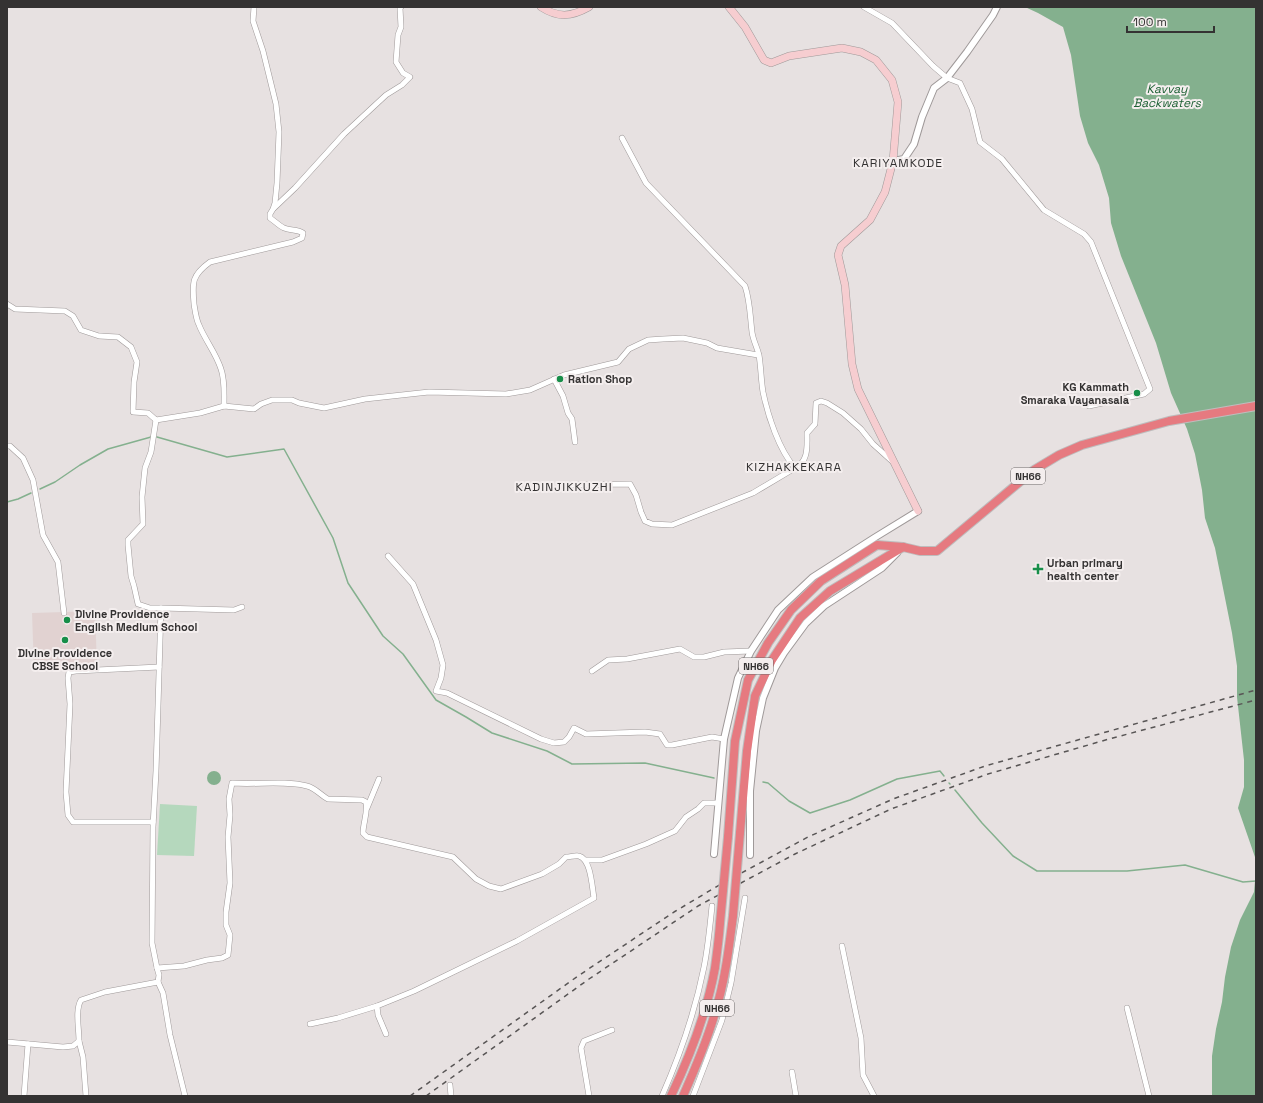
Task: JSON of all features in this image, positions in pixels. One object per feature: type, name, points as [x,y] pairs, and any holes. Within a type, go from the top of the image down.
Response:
[{"type":"highway","name":"NH66","points":[[671,1096],[688,1056],[704,1011],[715,969],[728,837],[735,741],[748,680],[768,643],[791,610],[821,581],[877,545],[903,547],[920,551],[937,551],[1034,470],[1059,455],[1082,445],[1170,421],[1256,406]]},
{"type":"highway","name":"NH66","points":[[683,1096],[702,1052],[716,1012],[726,968],[734,916],[747,751],[755,696],[772,660],[800,618],[830,592],[903,547]]},
{"type":"main road","points":[[541,7],[550,13],[565,16],[589,7]]},
{"type":"main road","points":[[729,7],[745,27],[764,60],[771,63],[789,56],[842,48],[861,52],[876,60],[892,80],[898,102],[893,161],[885,192],[870,220],[841,246],[838,255],[845,285],[852,364],[858,389],[918,511]]},
{"type":"street","points":[[254,7],[253,21],[263,50],[276,104],[279,132],[277,183],[273,209]]},
{"type":"street","points":[[224,406],[222,371],[215,354],[198,324],[192,287],[195,276],[199,269],[210,262],[293,242],[302,238],[303,233],[299,230],[291,230],[282,227],[270,218],[270,214],[344,134],[386,95],[402,85],[410,77],[403,73],[396,62],[398,35],[401,27],[401,7]]},
{"type":"street","points":[[864,7],[892,23],[933,66],[947,78],[960,83],[972,109],[980,142],[1002,159],[1044,210],[1084,234],[1091,242],[1150,389],[1144,394],[1089,406]]},
{"type":"street","points":[[893,161],[904,159],[914,144],[922,117],[934,88],[947,78],[967,52],[997,7]]},
{"type":"street","points":[[622,138],[646,183],[745,286],[749,298],[752,333],[758,354],[763,392],[781,447],[795,468]]},
{"type":"street","points":[[7,304],[15,310],[65,311],[73,316],[81,330],[99,336],[118,336],[131,347],[137,362],[134,382],[133,412],[148,413],[156,420]]},
{"type":"street","points":[[156,420],[200,413],[224,406],[254,409],[261,404],[272,400],[284,399],[324,408],[366,399],[429,392],[506,394],[530,390],[564,375],[618,362],[629,349],[648,340],[683,338],[707,342],[717,348],[758,354]]},
{"type":"street","points":[[554,379],[563,396],[572,419],[575,442]]},
{"type":"street","points":[[564,485],[630,484],[636,495],[645,521],[652,524],[672,525],[753,493],[802,463],[807,452],[807,433],[815,424],[816,403],[821,401],[843,413],[894,463]]},
{"type":"street","points":[[156,420],[151,452],[146,468],[142,497],[143,524],[128,540],[130,576],[138,604],[150,608],[234,610],[242,607]]},
{"type":"street","points":[[7,446],[10,446],[23,458],[34,480],[43,534],[58,562],[64,613]]},
{"type":"street","points":[[714,854],[724,739],[738,678],[751,651],[778,610],[813,577],[918,511]]},
{"type":"street","points":[[750,855],[750,791],[756,731],[763,698],[775,668],[806,623],[824,606],[882,568],[903,547]]},
{"type":"street","points":[[388,556],[413,584],[436,640],[443,665],[441,678],[436,692],[447,693],[541,739],[554,743],[564,742],[574,728],[586,734],[645,732],[660,734],[667,745],[712,737],[724,739]]},
{"type":"street","points":[[161,608],[153,822],[152,943],[159,975],[158,982],[163,993],[170,1035],[185,1096]]},
{"type":"street","points":[[592,671],[608,660],[627,659],[680,648],[694,657],[704,657],[724,652],[751,651]]},
{"type":"street","points":[[153,822],[73,822],[68,815],[66,792],[70,704],[68,678],[69,672],[76,671],[159,667]]},
{"type":"street","points":[[379,780],[367,808],[362,833],[367,837],[453,857],[476,879],[489,886],[501,889],[542,874],[559,864],[566,857],[579,856],[588,862],[602,860],[646,844],[675,831],[686,817],[704,803],[718,803]]},
{"type":"street","points":[[157,968],[184,966],[222,958],[228,955],[230,935],[226,925],[226,912],[230,882],[228,837],[232,783],[272,783],[308,786],[328,799],[362,800],[366,802],[367,808]]},
{"type":"street","points":[[310,1024],[338,1018],[377,1006],[414,991],[517,941],[594,898],[588,862]]},
{"type":"street","points":[[693,1096],[722,1020],[732,983],[745,898]]},
{"type":"street","points":[[662,1096],[683,1043],[694,1009],[704,966],[712,906]]},
{"type":"street","points":[[842,946],[861,1038],[863,1075],[874,1096]]},
{"type":"street","points":[[86,1096],[83,1057],[79,1041],[78,1005],[81,1000],[105,992],[158,982]]},
{"type":"street","points":[[377,1006],[378,1015],[386,1034]]},
{"type":"street","points":[[1127,1008],[1149,1096]]},
{"type":"street","points":[[589,1096],[581,1048],[584,1041],[612,1030]]},
{"type":"street","points":[[7,1042],[63,1047],[73,1046],[79,1041]]},
{"type":"street","points":[[24,1096],[28,1044]]},
{"type":"street","points":[[792,1072],[796,1096]]},
{"type":"street","points":[[450,1085],[451,1096]]},
{"type":"shaded area","name":"Divine Providence CBSE School","points":[[95,611],[97,667],[34,669],[32,613]]},
{"type":"shaded area","points":[[160,804],[197,806],[194,856],[157,855]]},
{"type":"water","name":"Kavvay Backwaters","points":[[1025,7],[1256,7],[1256,860],[1238,808],[1244,787],[1244,760],[1237,697],[1237,666],[1215,548],[1205,518],[1202,490],[1195,454],[1187,429],[1171,393],[1156,343],[1121,256],[1111,223],[1109,198],[1099,165],[1088,143],[1080,116],[1071,55],[1063,27]]},
{"type":"water","points":[[214,771],[219,773],[221,778],[219,783],[214,785],[209,783],[207,778],[209,773]]},
{"type":"water","points":[[1256,870],[1256,1096],[1212,1096],[1212,1056],[1225,977],[1231,947],[1240,920],[1254,892]]},
{"type":"waterway","points":[[40,489],[55,482],[80,465],[108,449],[151,437]]},
{"type":"waterway","points":[[157,437],[227,457],[284,449],[333,538],[348,583],[383,636],[403,654],[436,700],[492,733],[547,751],[572,764],[645,763],[714,778]]},
{"type":"waterway","points":[[7,502],[31,493]]},
{"type":"waterway","points":[[763,782],[768,783],[789,801],[810,813],[850,800],[897,779],[940,771],[944,776]]},
{"type":"waterway","points":[[955,790],[982,823],[1013,856],[1037,871],[1127,871],[1185,865],[1243,882],[1256,881]]},
{"type":"railway","points":[[410,1096],[578,976],[674,912],[721,884],[808,837],[893,799],[985,766],[1256,690]]},
{"type":"railway","points":[[426,1096],[589,979],[698,906],[795,854],[891,809],[988,774],[1109,739],[1256,700]]},
{"type":"place","name":"Ration Shop","points":[[560,379]]},
{"type":"place","name":"KG Kammath Smaraka Vayanasala","points":[[1137,393]]},
{"type":"place","name":"Urban primary health center","points":[[1038,569]]},
{"type":"place","name":"Divine Providence English Medium School","points":[[67,620]]},
{"type":"place","name":"Divine Providence CBSE School","points":[[65,640]]},
{"type":"district","name":"KARIYAMKODE","points":[[898,163]]},
{"type":"district","name":"KIZHAKKEKARA","points":[[794,467]]},
{"type":"district","name":"KADINJIKKUZHI","points":[[564,487]]}]
